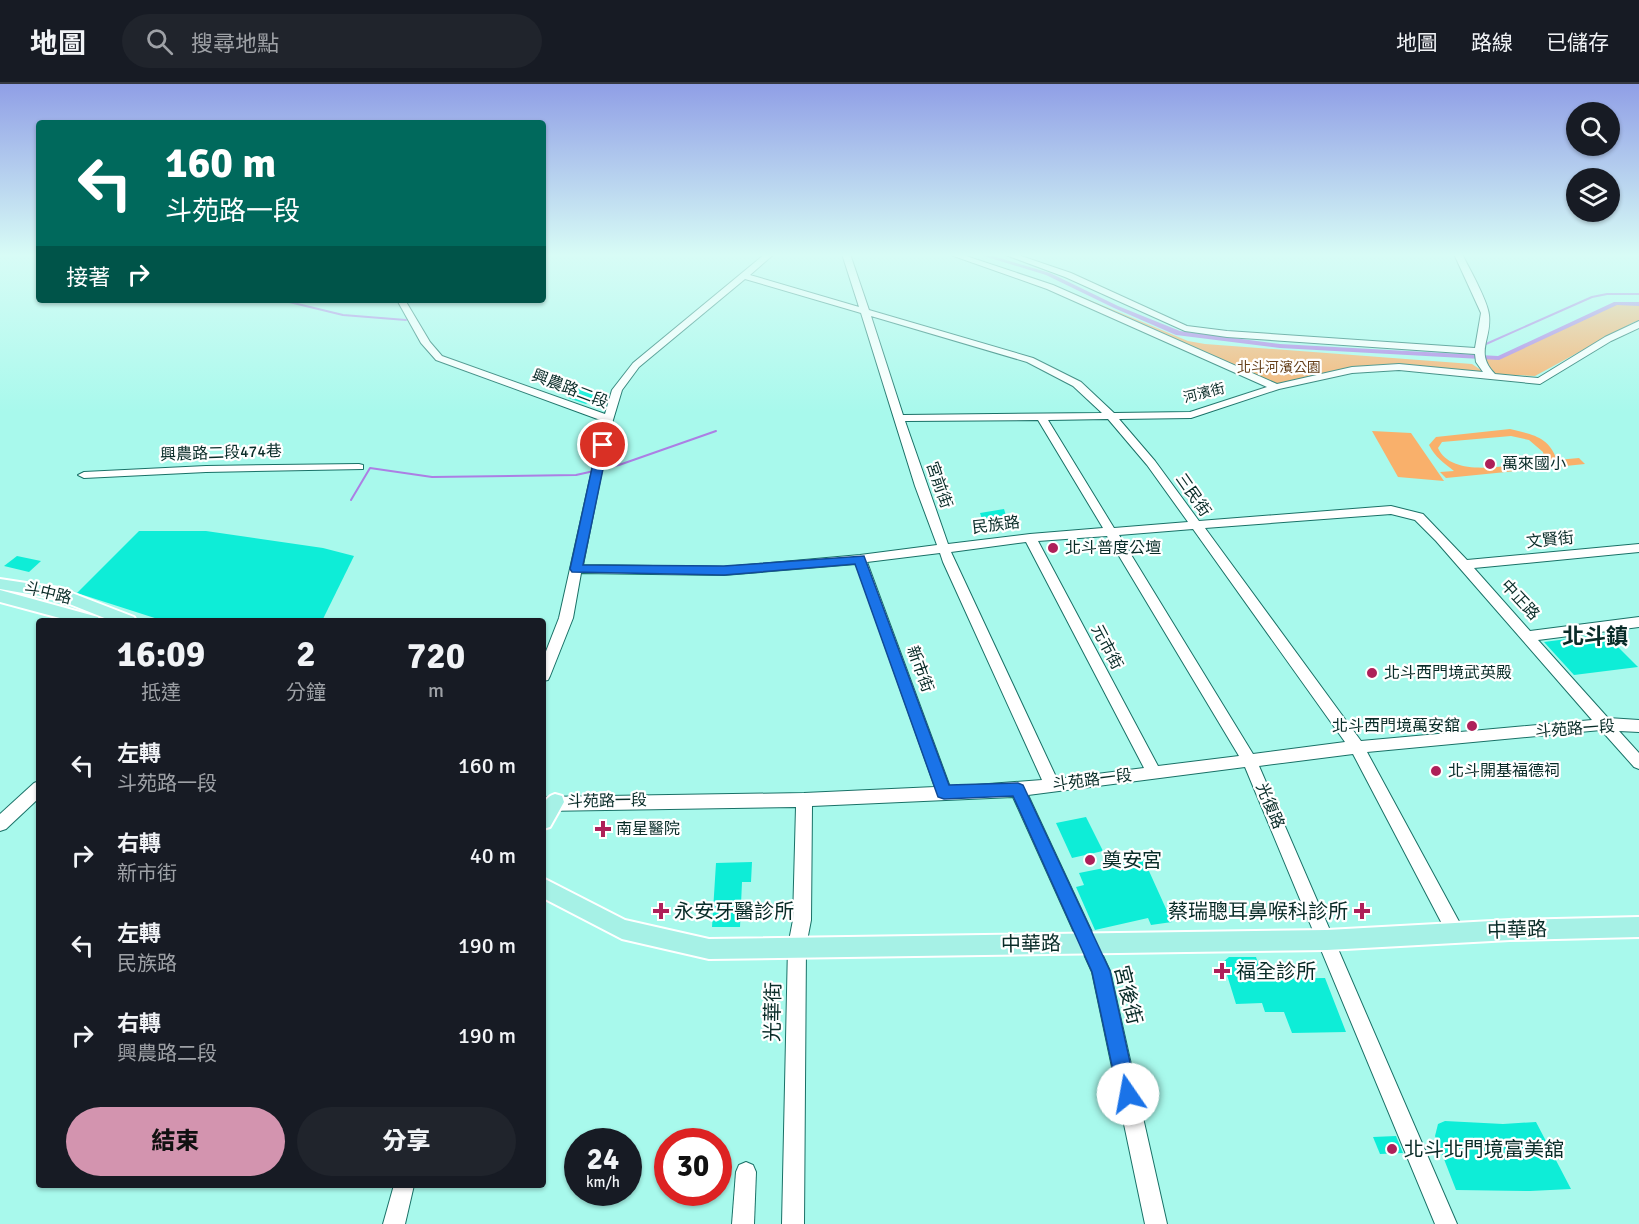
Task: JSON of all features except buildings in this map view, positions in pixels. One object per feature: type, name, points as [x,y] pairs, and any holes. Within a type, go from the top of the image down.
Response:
[{"type":"main road","name":"斗中路","points":[[0,584],[59,594],[120,618]]},
{"type":"main road","name":"斗中路","points":[[0,596],[81,618]]},
{"type":"main road","name":"中華路","points":[[548,894],[622,929],[709,949],[1328,940],[1639,927]]},
{"type":"street","name":"興農路二段","points":[[405,307],[426,343],[440,358],[608,420],[566,618],[546,668]]},
{"type":"street","points":[[608,420],[617,390],[636,365],[705,307]]},
{"type":"street","name":"三民街","points":[[852,307],[1030,360],[1077,384],[1110,414],[1151,463],[1358,747],[1456,933]]},
{"type":"street","name":"宮前街","points":[[864,307],[921,486],[944,547],[1052,785]]},
{"type":"street","points":[[1094,307],[1276,387]]},
{"type":"street","points":[[1139,307],[1185,328],[1227,334],[1478,351]]},
{"type":"street","points":[[1482,307],[1486,323],[1482,329],[1478,351],[1485,370],[1494,378]]},
{"type":"street","name":"河濱街","points":[[900,418],[1191,414],[1276,387],[1352,370],[1399,367],[1540,381],[1608,339],[1639,324]]},
{"type":"street","name":"光復路","points":[[1041,416],[1249,760],[1328,940],[1446,1224]]},
{"type":"street","name":"興農路二段474巷","points":[[84,475],[206,469],[359,466]]},
{"type":"street","name":"民族路","points":[[576,569],[724,571],[860,559],[1030,537],[1391,510],[1419,517]]},
{"type":"street","name":"中正路","points":[[1419,517],[1607,724],[1639,763]]},
{"type":"street","name":"元市街","points":[[1030,537],[1154,773]]},
{"type":"street","name":"文賢街","points":[[1464,565],[1639,548]]},
{"type":"street","name":"新市街","points":[[860,559],[944,792]]},
{"type":"street","points":[[1528,636],[1639,622]]},
{"type":"street","name":"斗苑路一段","points":[[549,803],[804,800],[1018,790],[1358,747],[1607,724],[1639,726]]},
{"type":"street","name":"宮後街","points":[[1018,790],[1101,971],[1156,1224]]},
{"type":"street","points":[[0,824],[36,791]]},
{"type":"street","name":"光華街","points":[[793,1224],[797,946],[802,920],[804,800]]},
{"type":"street","points":[[743,1224],[746,1173]]},
{"type":"street","points":[[394,1224],[403,1188]]},
{"type":"green space","name":"北斗河濱公園","points":[[1098,307],[1107,307],[1188,341],[1205,344],[1472,364],[1487,374],[1400,365],[1278,385]]},
{"type":"green space","points":[[1607,307],[1639,307],[1639,321],[1535,376],[1491,374],[1479,356],[1499,357]]},
{"type":"green space","points":[[1510,429],[1533,435],[1544,441],[1557,460],[1579,458],[1585,464],[1446,478],[1440,472],[1454,471],[1431,449],[1429,445],[1436,437]],"holes":[[[1511,436],[1529,440],[1543,452],[1544,458],[1540,461],[1500,467],[1484,468],[1456,464],[1445,458],[1438,448],[1442,442]]]},
{"type":"green space","points":[[1372,431],[1411,433],[1444,481],[1398,477]]},
{"type":"waterway","points":[[311,307],[343,315],[406,320]]},
{"type":"waterway","points":[[1116,307],[1179,333],[1280,346],[1499,358],[1607,307]]},
{"type":"waterway","points":[[1486,344],[1569,307]]},
{"type":"waterway","points":[[600,469],[619,465],[716,431]]},
{"type":"waterway","points":[[351,500],[370,468],[432,477],[576,475],[594,471]]},
{"type":"place","name":"萬來國小","points":[[1490,464]]},
{"type":"place","name":"北斗普度公壇","points":[[1053,548]]},
{"type":"place","name":"北斗西門境武英殿","points":[[1372,673]]},
{"type":"place","name":"北斗西門境萬安舘","points":[[1472,726]]},
{"type":"place","name":"北斗開基福德祠","points":[[1436,771]]},
{"type":"place","name":"南星醫院","points":[[603,829]]},
{"type":"place","name":"奠安宮","points":[[1090,860]]},
{"type":"place","name":"永安牙醫診所","points":[[661,911]]},
{"type":"place","name":"蔡瑞聰耳鼻喉科診所","points":[[1362,911]]},
{"type":"place","name":"福全診所","points":[[1222,971]]},
{"type":"place","name":"北斗北門境富美舘","points":[[1392,1149]]},
{"type":"district","name":"北斗鎮","points":[[1595,636]]},
{"type":"route","points":[[603,445],[576,569],[724,571],[860,559],[944,792],[1018,790],[1101,971],[1128,1094]]}]
